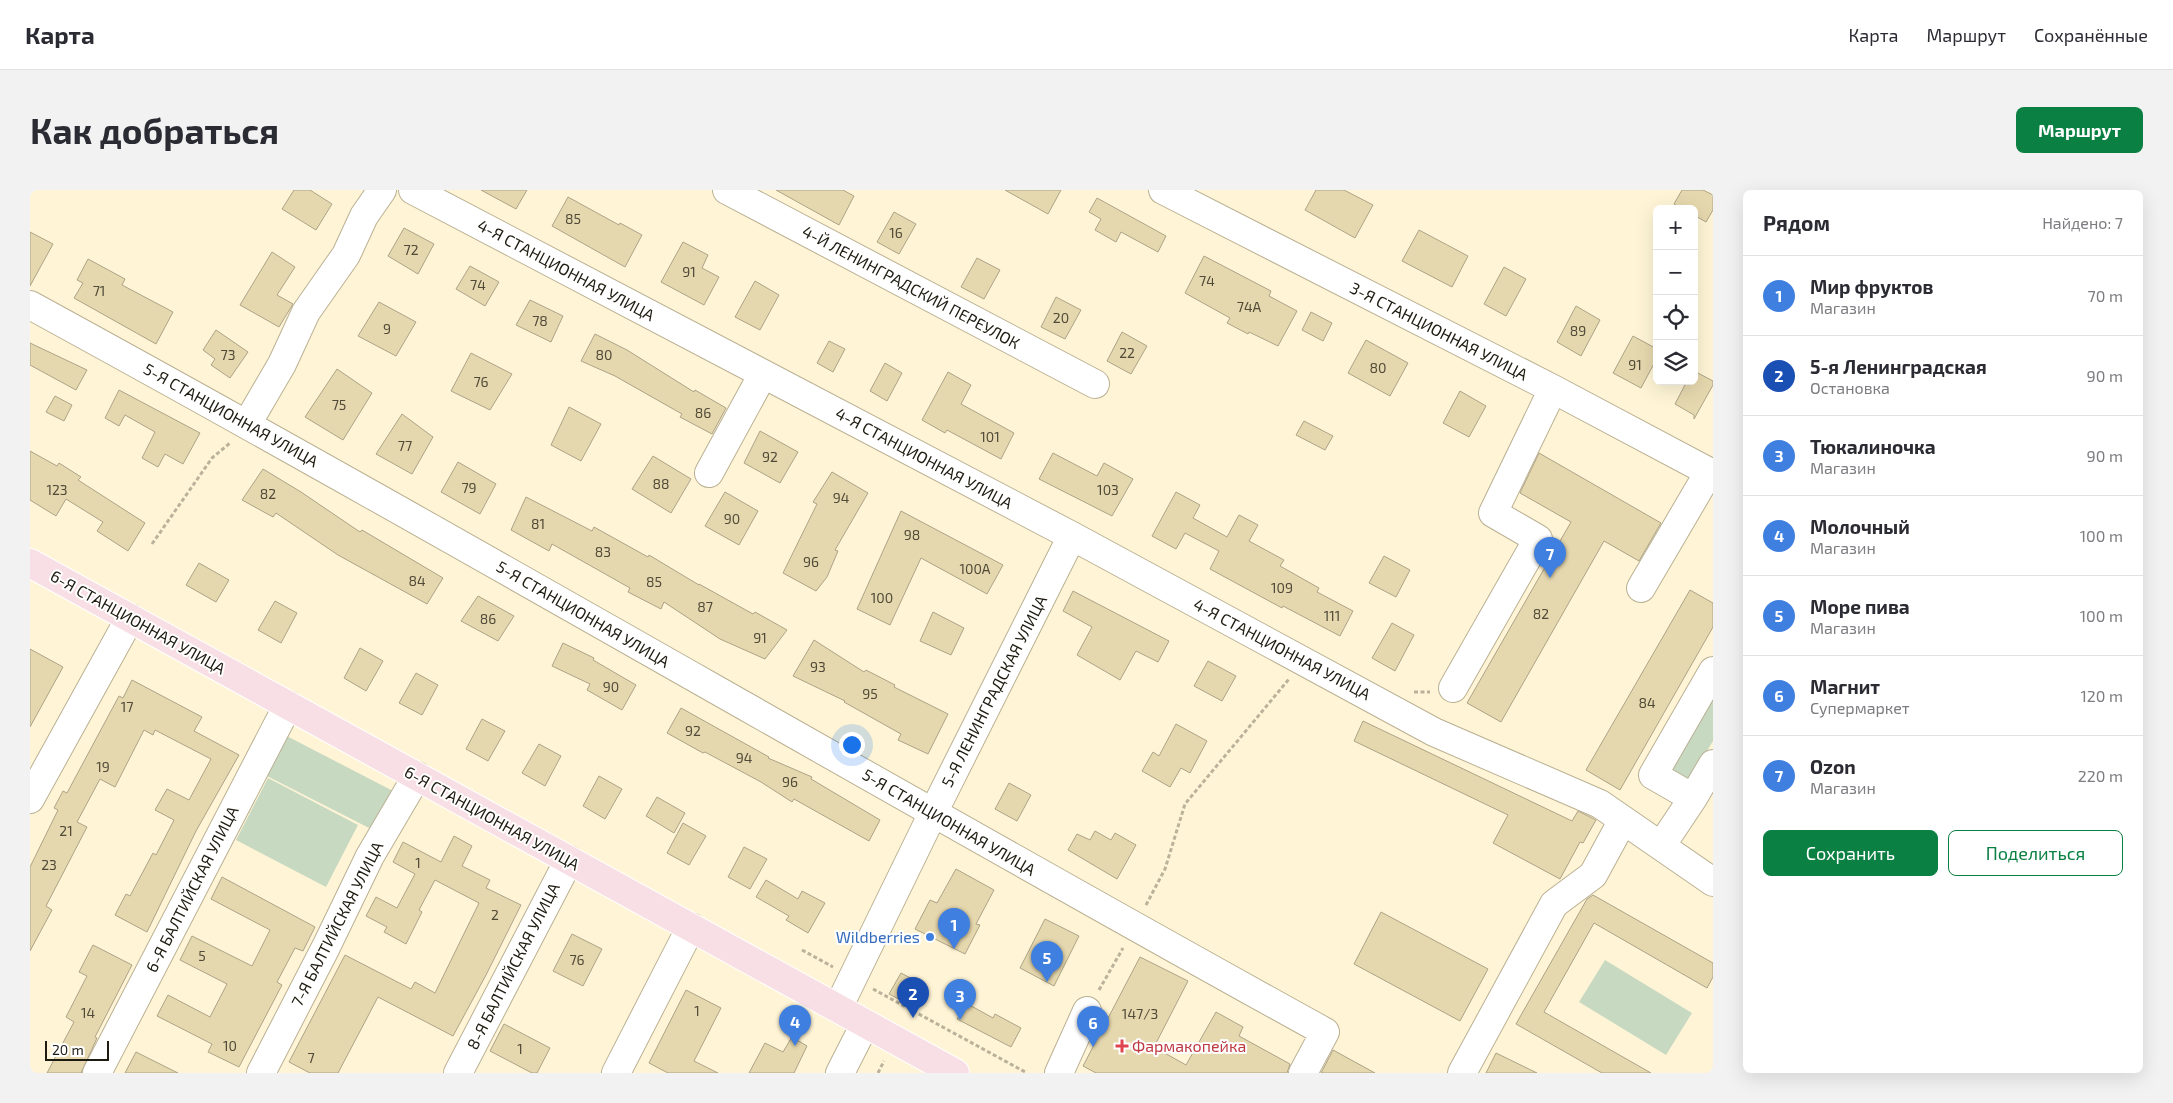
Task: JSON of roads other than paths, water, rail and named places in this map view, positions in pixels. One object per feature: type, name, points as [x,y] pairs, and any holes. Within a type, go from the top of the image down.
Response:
[{"type":"main road","name":"6-Я СТАНЦИОННАЯ УЛИЦА","points":[[30,563],[955,1073]]},
{"type":"street","points":[[247,424],[282,364],[306,312],[346,255],[364,216],[382,190]]},
{"type":"street","name":"4-Я СТАНЦИОННАЯ УЛИЦА","points":[[413,190],[1072,536],[1434,732],[1600,804],[1713,882]]},
{"type":"street","name":"4-Й ЛЕНИНГРАДСКИЙ ПЕРЕУЛОК","points":[[727,190],[1095,384]]},
{"type":"street","name":"3-Я СТАНЦИОННАЯ УЛИЦА","points":[[1163,190],[1553,389],[1711,473]]},
{"type":"street","name":"5-Я СТАНЦИОННАЯ УЛИЦА","points":[[30,304],[247,424],[1135,928],[1325,1032],[1303,1073]]},
{"type":"street","points":[[709,473],[763,374]]},
{"type":"street","points":[[1453,688],[1538,539],[1493,514],[1553,389]]},
{"type":"street","points":[[1642,588],[1711,473]]},
{"type":"street","name":"5-Я ЛЕНИНГРАДСКАЯ УЛИЦА","points":[[838,1008],[1072,536]]},
{"type":"street","points":[[30,799],[130,618]]},
{"type":"street","points":[[1693,798],[1653,775],[1713,671]]},
{"type":"street","name":"6-Я БАЛТИЙСКАЯ УЛИЦА","points":[[97,1073],[288,705]]},
{"type":"street","points":[[1661,846],[1713,764]]},
{"type":"street","name":"7-Я БАЛТИЙСКАЯ УЛИЦА","points":[[261,1073],[326,947],[370,856],[417,776]]},
{"type":"street","points":[[1462,1073],[1554,904],[1593,875],[1623,820]]},
{"type":"street","name":"8-Я БАЛТИЙСКАЯ УЛИЦА","points":[[458,1073],[568,860]]},
{"type":"street","points":[[616,1073],[691,928]]},
{"type":"street","points":[[1059,1073],[1087,1012]]},
{"type":"street","points":[[840,1073],[865,1024]]},
{"type":"place","name":"Ozon","points":[[1550,578]]},
{"type":"place","name":"Wildberries","points":[[930,937]]},
{"type":"place","name":"Мир фруктов","points":[[954,949]]},
{"type":"place","name":"Море пива","points":[[1047,982]]},
{"type":"place","name":"5-я Ленинградская","points":[[913,1018]]},
{"type":"place","name":"Тюкалиночка","points":[[960,1020]]},
{"type":"place","name":"Молочный","points":[[795,1046]]},
{"type":"place","name":"Фармакопейка","points":[[1122,1046]]},
{"type":"place","name":"Магнит","points":[[1093,1047]]}]
